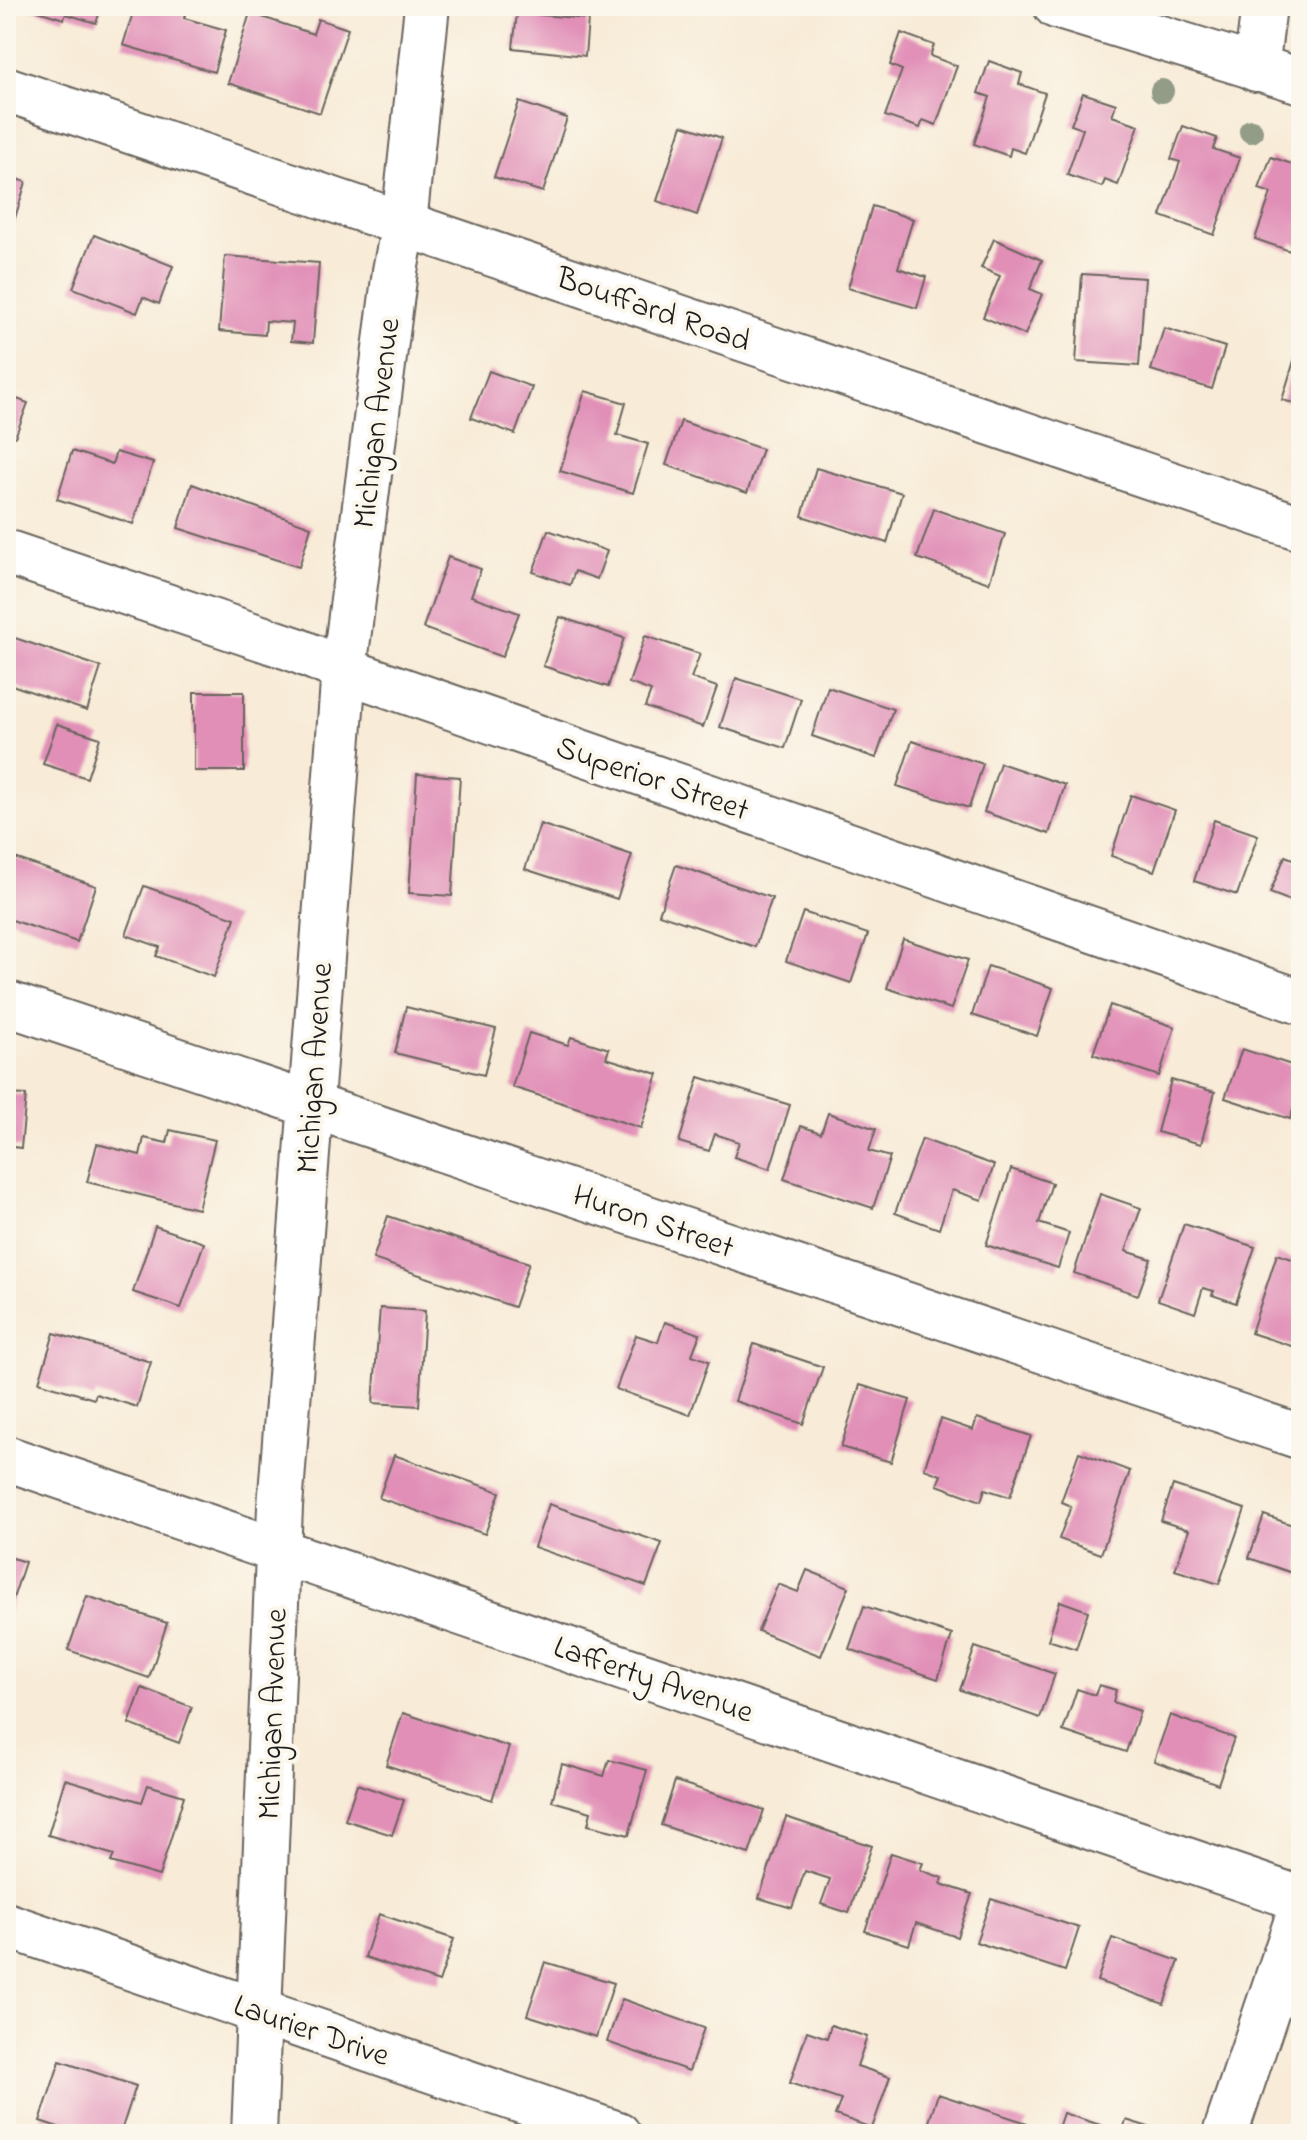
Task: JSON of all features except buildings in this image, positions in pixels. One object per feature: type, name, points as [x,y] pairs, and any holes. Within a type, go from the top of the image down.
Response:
[{"type":"street","name":"Michigan Avenue","points":[[254,2134],[278,1549],[344,670],[395,271],[404,223],[427,6]]},
{"type":"street","points":[[1056,6],[1301,81]]},
{"type":"street","points":[[1256,69],[1264,6]]},
{"type":"street","name":"Bouffard Road","points":[[6,89],[1301,528]]},
{"type":"street","name":"Superior Street","points":[[6,552],[294,649],[344,670],[1301,1002]]},
{"type":"street","name":"Huron Street","points":[[6,1003],[1301,1437]]},
{"type":"street","name":"Lafferty Avenue","points":[[6,1458],[1301,1899]]},
{"type":"street","points":[[1225,2134],[1301,1908]]},
{"type":"street","name":"Laurier Drive","points":[[6,1925],[618,2134]]}]
